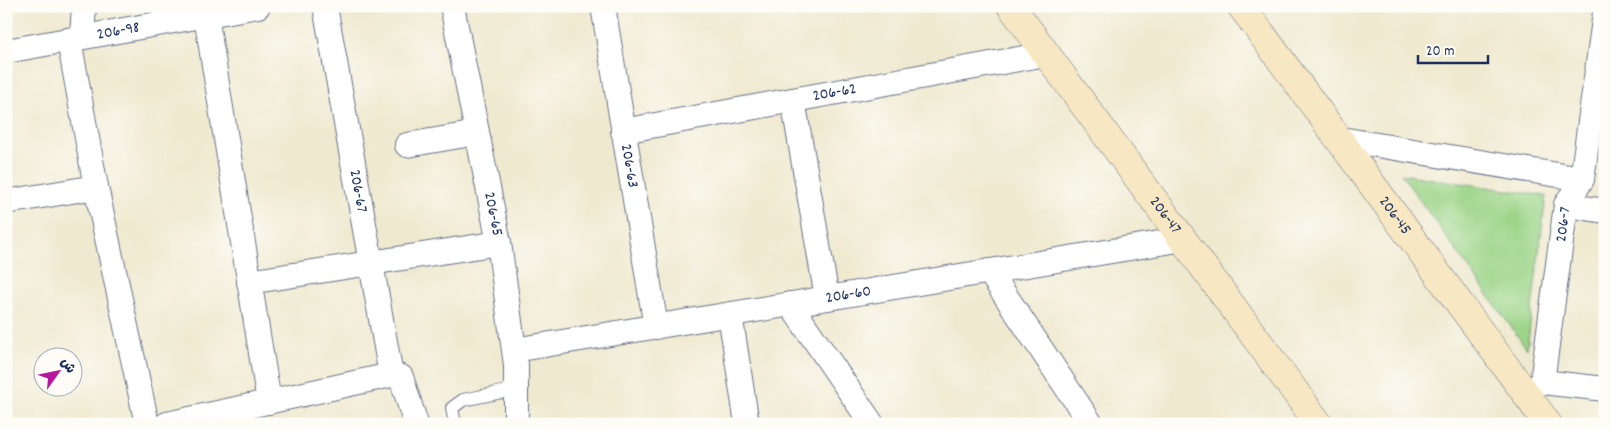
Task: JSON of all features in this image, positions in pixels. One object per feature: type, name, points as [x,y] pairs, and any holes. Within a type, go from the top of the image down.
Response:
[{"type":"street","points":[[84,6],[76,38],[96,187],[148,424]]},
{"type":"street","name":"206-67","points":[[325,6],[369,263],[398,380],[416,424]]},
{"type":"street","name":"206-65","points":[[452,6],[499,243],[514,350],[517,390],[516,424]]},
{"type":"street","name":"206-63","points":[[603,6],[656,326]]},
{"type":"street","name":"206-47","points":[[1011,6],[1319,424]]},
{"type":"street","name":"206-45","points":[[1241,6],[1340,139],[1534,388],[1548,424]]},
{"type":"street","name":"206-98","points":[[6,51],[255,7]]},
{"type":"street","name":"206-7","points":[[1534,388],[1566,205],[1582,180],[1605,13]]},
{"type":"street","points":[[206,16],[269,402]]},
{"type":"street","name":"206-62","points":[[624,131],[1046,54]]},
{"type":"street","points":[[793,100],[827,298]]},
{"type":"street","points":[[407,145],[477,133]]},
{"type":"street","points":[[1340,139],[1582,180]]},
{"type":"street","points":[[6,202],[96,187]]},
{"type":"street","points":[[1566,205],[1605,211]]},
{"type":"street","name":"206-60","points":[[514,350],[1184,239]]},
{"type":"street","points":[[249,282],[499,243]]},
{"type":"street","points":[[989,271],[1091,424]]},
{"type":"street","points":[[790,304],[872,424]]},
{"type":"street","points":[[730,314],[747,424]]},
{"type":"street","points":[[166,424],[269,402],[398,380]]},
{"type":"street","points":[[1534,388],[1605,389]]},
{"type":"lane","points":[[455,424],[452,408],[463,400],[517,390]]},
{"type":"green space","points":[[1401,174],[1546,196],[1527,349]]}]
